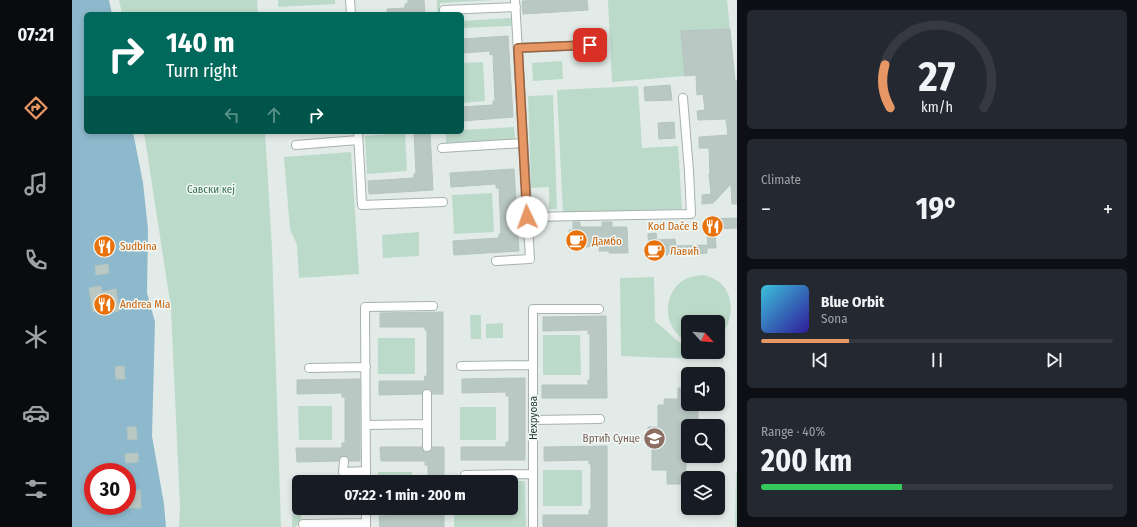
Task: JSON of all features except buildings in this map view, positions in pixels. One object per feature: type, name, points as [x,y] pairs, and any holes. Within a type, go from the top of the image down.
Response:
[{"type":"street","points":[[350,0],[351,12]]},
{"type":"street","points":[[444,10],[516,3],[530,259],[496,261]]},
{"type":"street","points":[[518,48],[590,45]]},
{"type":"street","points":[[527,217],[691,214],[683,98]]},
{"type":"street","points":[[296,145],[358,136],[362,205],[443,202]]},
{"type":"street","points":[[442,148],[523,143]]},
{"type":"street","points":[[366,475],[365,307],[433,306]]},
{"type":"street","name":"Нехруова","points":[[533,527],[533,310],[595,311]]},
{"type":"street","points":[[461,366],[533,365]]},
{"type":"street","points":[[309,368],[366,367]]},
{"type":"street","points":[[427,394],[427,447]]},
{"type":"street","points":[[533,420],[600,419]]},
{"type":"street","points":[[366,425],[427,424]]},
{"type":"street","points":[[344,461],[343,472],[366,471]]},
{"type":"street","points":[[465,475],[534,474]]},
{"type":"street","points":[[303,524],[366,525]]},
{"type":"green space","points":[[119,0],[257,0],[258,12],[122,12]]},
{"type":"green space","points":[[278,0],[335,0],[335,4],[278,7]]},
{"type":"green space","points":[[437,0],[495,0],[440,3],[440,12],[437,12]]},
{"type":"green space","points":[[608,0],[727,0],[730,29],[681,32],[685,76],[612,82]]},
{"type":"green space","points":[[511,18],[511,26],[464,28],[464,21]]},
{"type":"green space","points":[[562,61],[563,79],[533,81],[532,63]]},
{"type":"green space","points":[[483,62],[485,101],[464,103],[464,63]]},
{"type":"green space","points":[[638,86],[642,148],[678,146],[682,209],[563,213],[557,90]]},
{"type":"green space","points":[[553,95],[557,209],[549,209],[549,187],[531,188],[528,96]]},
{"type":"green space","points":[[514,127],[515,139],[446,143],[446,134],[464,134],[464,130]]},
{"type":"green space","name":"Савски кеј","points":[[144,134],[265,134],[272,248],[281,527],[179,527],[180,507],[171,308]]},
{"type":"green space","points":[[405,134],[407,171],[367,174],[365,136]]},
{"type":"green space","points":[[351,152],[359,274],[299,278],[297,245],[290,229],[284,157]]},
{"type":"green space","points":[[492,193],[494,232],[454,234],[452,195]]},
{"type":"green space","points":[[419,232],[419,256],[383,258],[382,235]]},
{"type":"green space","points":[[703,275],[714,279],[722,285],[728,293],[731,312],[725,329],[725,315],[681,315],[681,337],[674,330],[670,322],[668,304],[675,288],[682,281],[694,276]]},
{"type":"green space","points":[[654,277],[655,321],[681,344],[681,358],[621,356],[620,278]]},
{"type":"green space","points":[[470,315],[481,315],[481,339],[471,339]]},
{"type":"green space","points":[[503,323],[503,338],[486,338],[486,324]]},
{"type":"green space","points":[[543,335],[580,335],[581,375],[543,375]]},
{"type":"green space","points":[[378,338],[415,338],[415,374],[378,374]]},
{"type":"green space","points":[[298,406],[332,406],[332,440],[299,440]]},
{"type":"green space","points":[[460,407],[496,407],[496,440],[460,440]]},
{"type":"green space","points":[[543,470],[582,470],[582,506],[543,506]]},
{"type":"green space","points":[[378,472],[412,472],[412,475],[378,475]]},
{"type":"green space","points":[[736,472],[737,527],[735,527]]},
{"type":"green space","points":[[518,481],[525,481],[526,527],[454,527],[454,515],[518,515]]},
{"type":"green space","points":[[292,515],[302,515],[301,521],[295,527],[292,527]]},
{"type":"water","points":[[72,0],[109,0],[112,12],[84,12],[84,134],[133,134],[143,183],[148,229],[147,293],[155,322],[152,436],[164,504],[166,527],[72,527]]},
{"type":"place","name":"Kod Dače B","points":[[713,226]]},
{"type":"place","name":"Дамбо","points":[[577,241]]},
{"type":"place","name":"Sudbina","points":[[104,246]]},
{"type":"place","name":"Лавић","points":[[654,251]]},
{"type":"place","name":"Andrea Mia","points":[[105,304]]},
{"type":"place","name":"Вртић Сунце","points":[[655,438]]},
{"type":"route","points":[[527,217],[518,48],[590,45]]}]
